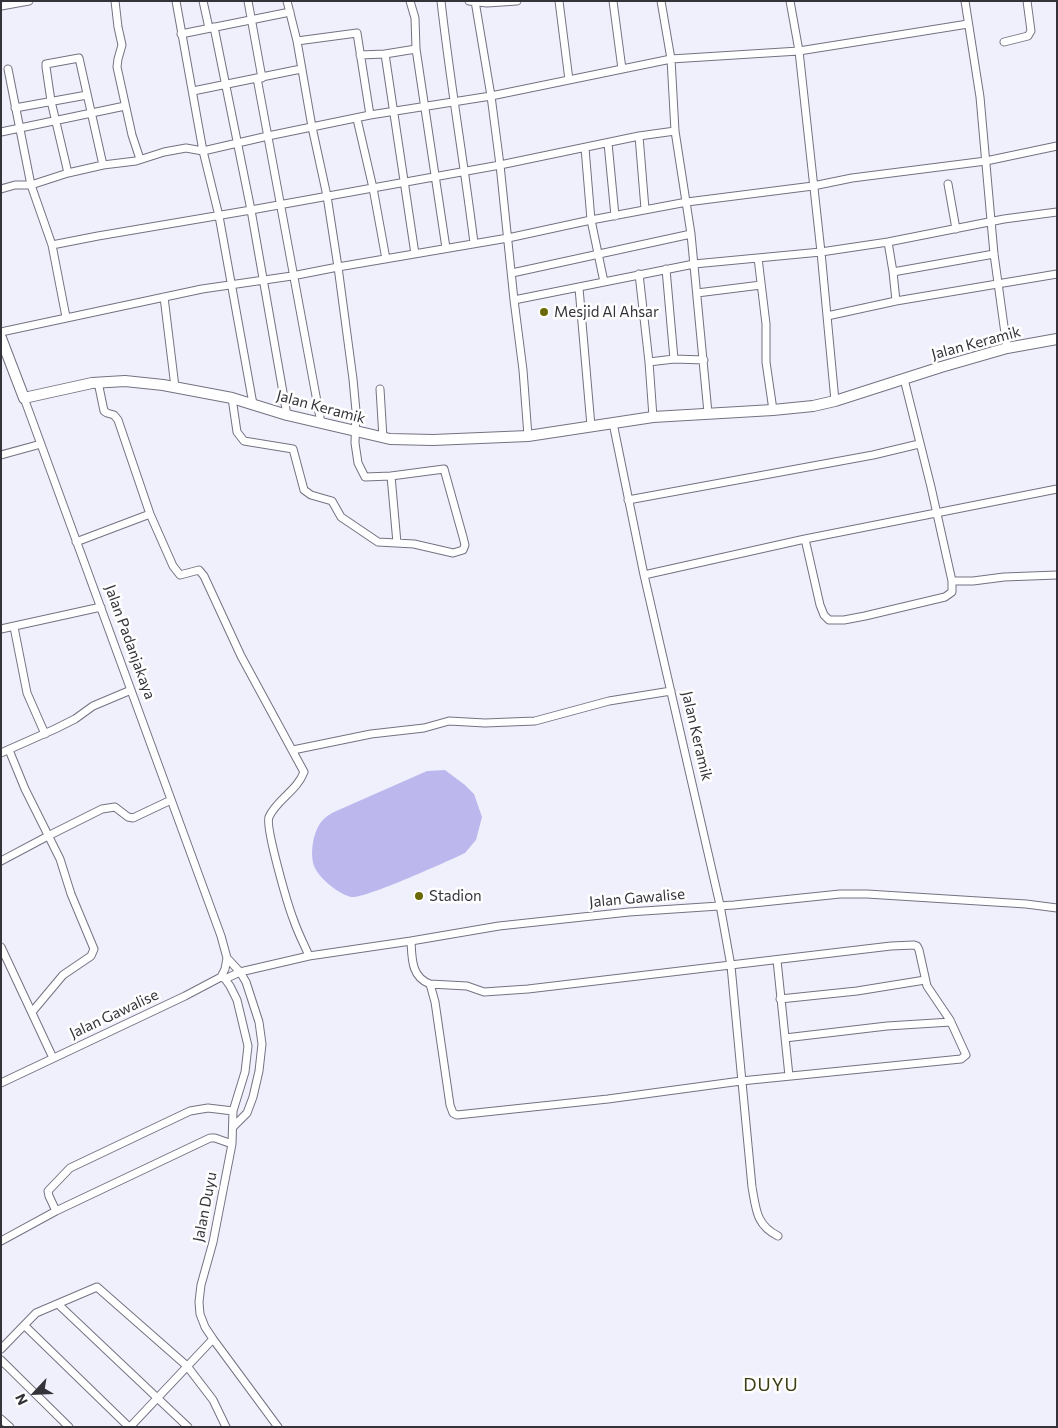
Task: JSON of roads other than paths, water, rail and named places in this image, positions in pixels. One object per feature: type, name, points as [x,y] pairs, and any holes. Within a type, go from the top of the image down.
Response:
[{"type":"street","points":[[1,6],[29,1]]},
{"type":"street","points":[[115,1],[122,45],[118,66],[125,106],[140,159]]},
{"type":"street","points":[[176,1],[203,151],[219,216],[253,404]]},
{"type":"street","points":[[203,1],[212,28],[251,210],[262,281],[287,414]]},
{"type":"street","points":[[248,1],[268,136],[320,423]]},
{"type":"street","points":[[232,398],[237,432],[244,441],[292,448],[302,488],[306,492],[332,501],[341,517],[374,540],[414,544],[453,553],[460,552],[465,545],[444,469],[391,476],[365,477],[358,463],[355,442],[353,379],[338,267],[327,196],[312,127],[297,41],[287,1]]},
{"type":"street","points":[[410,1],[414,18],[416,49],[446,248]]},
{"type":"street","points":[[441,1],[449,72],[455,101],[474,243]]},
{"type":"street","points":[[517,1],[498,3],[473,2],[491,96],[500,165],[523,370],[528,436]]},
{"type":"street","points":[[559,1],[569,80]]},
{"type":"street","points":[[613,1],[622,69]]},
{"type":"street","points":[[661,1],[671,59],[675,131],[691,234],[708,413]]},
{"type":"street","points":[[790,1],[799,51],[835,401]]},
{"type":"street","points":[[965,1],[975,59],[994,254],[1007,348]]},
{"type":"street","points":[[1004,42],[1028,36],[1031,31],[1027,1]]},
{"type":"street","points":[[181,34],[290,12]]},
{"type":"street","points":[[1,189],[15,185],[31,185],[68,173],[140,159],[164,152],[186,148],[203,151],[370,115],[491,96],[671,59],[799,51],[968,24]]},
{"type":"street","points":[[297,41],[357,33],[370,115]]},
{"type":"street","points":[[360,55],[386,54],[416,49]]},
{"type":"street","points":[[386,54],[415,254]]},
{"type":"street","points":[[68,173],[51,101],[46,64],[79,58],[103,165]]},
{"type":"street","points":[[193,90],[301,69]]},
{"type":"street","points":[[8,70],[31,185],[52,246],[66,317]]},
{"type":"street","points":[[15,108],[87,95]]},
{"type":"street","points":[[1,132],[125,106]]},
{"type":"street","points":[[357,118],[373,188],[386,259]]},
{"type":"street","points":[[52,246],[435,177],[639,136],[675,131]]},
{"type":"street","points":[[639,136],[645,210]]},
{"type":"street","points":[[608,143],[615,216]]},
{"type":"street","points":[[1,332],[231,284],[262,281],[508,238],[687,202],[986,161],[1057,146]]},
{"type":"street","points":[[585,148],[591,220],[604,282]]},
{"type":"street","points":[[948,184],[956,229]]},
{"type":"street","points":[[514,300],[694,264],[821,252],[1057,212]]},
{"type":"street","points":[[512,273],[691,234]]},
{"type":"street","points":[[888,242],[896,301]]},
{"type":"street","points":[[893,272],[994,254]]},
{"type":"street","points":[[758,258],[766,333],[765,353],[773,410]]},
{"type":"street","points":[[666,269],[674,359]]},
{"type":"street","points":[[639,274],[653,417]]},
{"type":"street","points":[[827,316],[896,301],[1057,274]]},
{"type":"street","points":[[697,293],[761,285]]},
{"type":"street","points":[[579,288],[591,426]]},
{"type":"street","points":[[164,297],[175,387]]},
{"type":"street","name":"Jalan Padanjakaya","points":[[1,338],[221,936],[226,958]]},
{"type":"street","name":"Jalan Keramik","points":[[24,398],[98,382],[125,381],[175,387],[232,398],[320,423],[383,438],[426,440],[528,436],[653,417],[800,408],[835,401],[1007,348],[1057,339]]},
{"type":"street","points":[[649,362],[674,359],[704,360]]},
{"type":"street","points":[[805,539],[820,605],[824,615],[830,620],[851,619],[945,597],[952,592],[952,581],[937,513],[904,380]]},
{"type":"street","points":[[98,382],[104,411],[107,414],[114,415],[118,420],[150,514],[173,566],[182,575],[199,570],[204,576],[241,656],[294,750],[304,774],[300,782],[271,813],[268,823],[276,860],[294,922],[309,956]]},
{"type":"street","points":[[380,389],[383,438]]},
{"type":"street","name":"Jalan Keramik","points":[[613,423],[644,574],[720,905],[731,966],[741,1082],[756,1212],[764,1228],[778,1236]]},
{"type":"street","points":[[1,455],[41,444]]},
{"type":"street","points":[[628,500],[873,455],[919,444]]},
{"type":"street","points":[[391,476],[397,543]]},
{"type":"street","points":[[644,574],[805,539],[1057,489]]},
{"type":"street","points":[[76,542],[150,514]]},
{"type":"street","points":[[952,581],[1057,575]]},
{"type":"street","points":[[1,629],[101,607]]},
{"type":"street","points":[[14,627],[27,693],[45,734]]},
{"type":"street","points":[[32,1012],[63,975],[91,956],[94,950],[71,894],[62,863],[5,752],[75,719],[89,708],[131,690]]},
{"type":"street","points":[[294,750],[371,734],[424,728],[449,721],[485,723],[535,721],[609,701],[671,691]]},
{"type":"street","points":[[1,861],[48,836],[111,807],[133,818],[171,800]]},
{"type":"street","name":"Jalan Gawalise","points":[[1,1084],[223,978],[240,972],[309,956],[499,926],[629,912],[734,905],[840,894],[1026,904],[1057,908]]},
{"type":"street","points":[[411,941],[414,970],[421,979],[430,984],[467,986],[484,992],[528,989],[898,945],[914,945],[919,950],[927,986],[951,1022],[966,1053],[962,1059],[789,1076],[608,1099],[454,1115],[450,1105],[435,1002],[430,984]]},
{"type":"street","points":[[1,947],[53,1058]]},
{"type":"street","points":[[226,958],[240,972],[249,991],[259,1022],[262,1050],[257,1080],[247,1113],[232,1127]]},
{"type":"street","points":[[223,978],[226,958]]},
{"type":"street","points":[[777,960],[789,1076]]},
{"type":"street","name":"Jalan Duyu","points":[[223,978],[238,1004],[248,1046],[245,1072],[232,1111],[232,1144],[213,1242],[201,1285],[200,1314],[205,1327],[213,1339],[278,1427]]},
{"type":"street","points":[[780,999],[857,991],[925,980]]},
{"type":"street","points":[[785,1038],[887,1026],[951,1022]]},
{"type":"street","points":[[56,1211],[48,1191],[70,1168],[190,1111],[208,1108],[232,1111]]},
{"type":"street","points":[[1,1241],[56,1211],[210,1138],[232,1144]]},
{"type":"street","points":[[1,1349],[36,1313],[97,1288],[186,1366],[213,1400],[226,1427]]},
{"type":"street","points":[[59,1305],[188,1427]]},
{"type":"street","points":[[25,1326],[130,1427],[213,1339]]},
{"type":"street","points":[[1,1360],[69,1427]]},
{"type":"street","points":[[1,1419],[10,1427]]},
{"type":"place","name":"Mesjid Al Ahsar","points":[[544,312]]},
{"type":"place","name":"Stadion","points":[[419,896]]},
{"type":"district","name":"DUYU","points":[[771,1385]]}]
